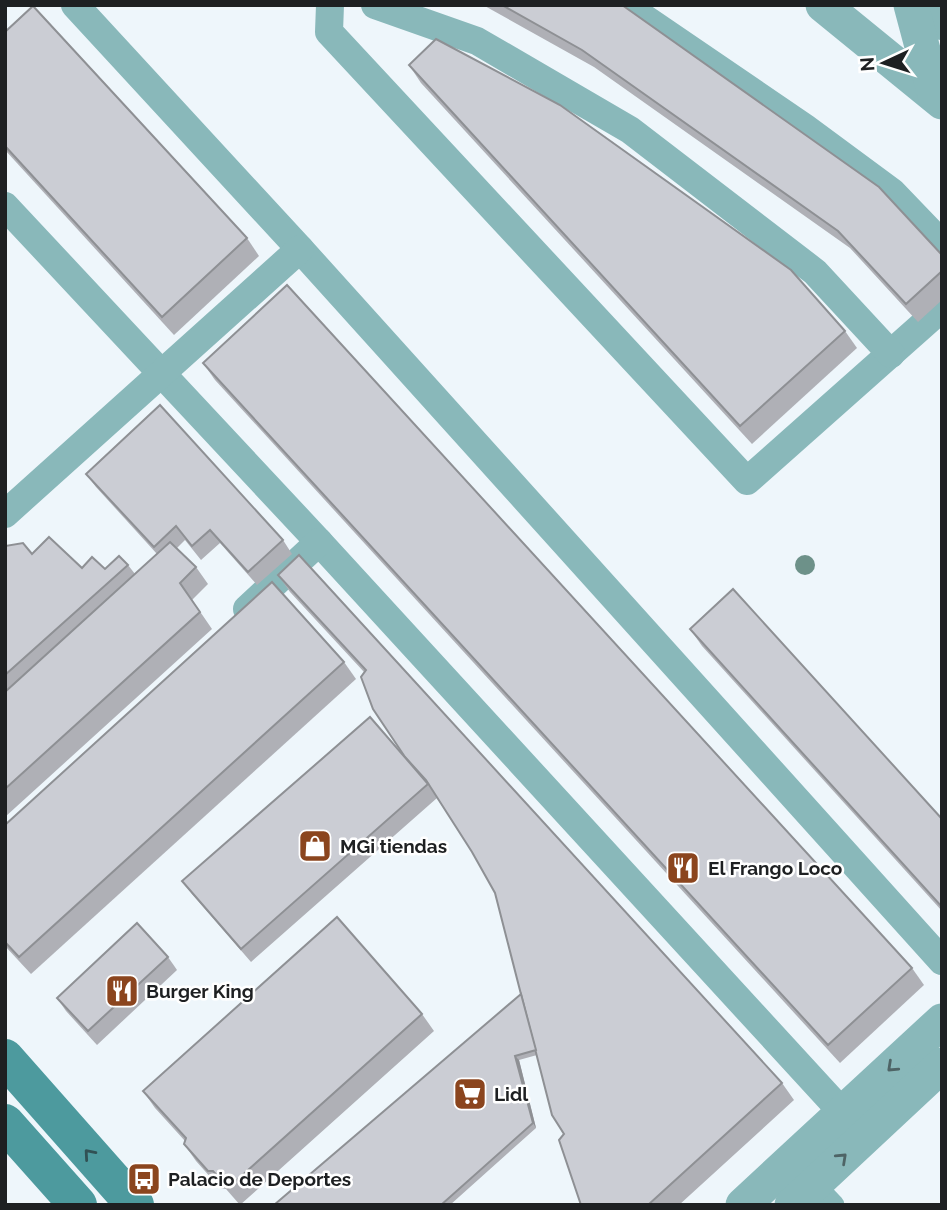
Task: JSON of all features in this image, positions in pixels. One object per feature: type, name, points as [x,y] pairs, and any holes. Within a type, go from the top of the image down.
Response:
[{"type":"main road","points":[[5,1058],[135,1205]]},
{"type":"main road","points":[[5,1123],[78,1205]]},
{"type":"street","points":[[75,5],[300,249],[942,961]]},
{"type":"street","points":[[330,5],[329,32],[747,481],[942,308]]},
{"type":"street","points":[[375,5],[477,41],[630,130],[815,272],[891,354]]},
{"type":"street","points":[[625,5],[804,127],[892,192],[942,244]]},
{"type":"street","points":[[823,5],[940,95]]},
{"type":"street","points":[[911,5],[940,95]]},
{"type":"street","points":[[923,5],[942,26]]},
{"type":"street","points":[[5,206],[319,542],[843,1113]]},
{"type":"street","points":[[5,514],[163,375],[300,249]]},
{"type":"street","points":[[228,627],[319,542]]},
{"type":"street","points":[[743,1205],[942,1021]]},
{"type":"street","points":[[813,1198],[942,1065]]},
{"type":"building","points":[[502,5],[622,5],[879,187],[942,255],[942,271],[906,304],[838,231],[582,50]]},
{"type":"building","points":[[33,6],[247,238],[162,317],[5,146],[5,32]]},
{"type":"building","points":[[436,39],[560,105],[791,270],[845,331],[740,426],[409,65]]},
{"type":"building","points":[[287,285],[912,968],[828,1045],[203,363]]},
{"type":"building","points":[[160,405],[283,540],[248,572],[210,530],[192,546],[176,526],[154,547],[86,474]]},
{"type":"building","points":[[49,537],[82,568],[92,557],[105,569],[119,556],[128,565],[5,675],[5,546],[23,543],[32,554]]},
{"type":"building","points":[[170,542],[196,567],[180,583],[200,612],[5,789],[5,692]]},
{"type":"building","points":[[299,555],[782,1083],[648,1205],[581,1205],[559,1140],[564,1134],[552,1115],[495,893],[426,780],[405,757],[373,709],[361,677],[366,670],[278,575]]},
{"type":"building","points":[[272,582],[344,662],[19,957],[5,942],[5,825]]},
{"type":"building","points":[[733,589],[942,819],[942,907],[690,629]]},
{"type":"building","name":"MGi tiendas","points":[[370,717],[428,784],[241,949],[182,881]]},
{"type":"building","points":[[337,917],[422,1014],[228,1188],[213,1171],[208,1171],[184,1144],[186,1138],[143,1091]]},
{"type":"building","name":"Burger King","points":[[137,923],[168,957],[88,1031],[57,998]]},
{"type":"building","name":"Lidl","points":[[521,994],[536,1050],[515,1056],[533,1123],[441,1205],[274,1205]]},
{"type":"place","name":"MGi tiendas","points":[[315,846]]},
{"type":"place","name":"El Frango Loco","points":[[683,868]]},
{"type":"place","name":"Burger King","points":[[122,991]]},
{"type":"place","name":"Lidl","points":[[470,1094]]},
{"type":"place","name":"Palacio de Deportes","points":[[144,1179]]}]
